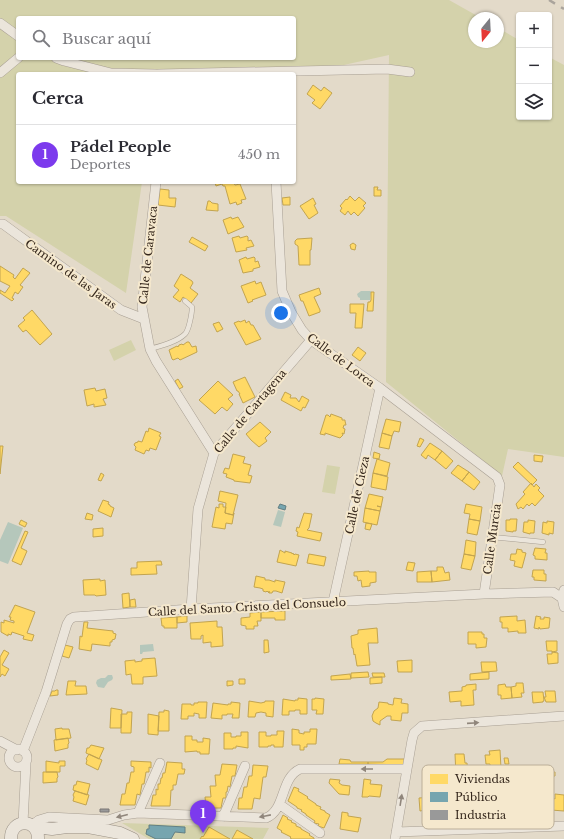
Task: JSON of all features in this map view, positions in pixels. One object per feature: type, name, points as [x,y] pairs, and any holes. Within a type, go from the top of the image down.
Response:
[{"type":"main road","points":[[10,839],[11,833],[15,826],[33,830],[88,827],[120,833],[133,839]]},
{"type":"street","points":[[0,23],[16,35]]},
{"type":"street","points":[[0,72],[16,60]]},
{"type":"street","points":[[60,60],[111,72]]},
{"type":"street","points":[[296,72],[387,69],[410,72]]},
{"type":"street","name":"Calle de Caravaca","points":[[156,184],[142,307],[150,349],[214,453]]},
{"type":"street","name":"Calle de Lorca","points":[[276,184],[282,291],[291,312],[302,330],[311,340],[380,388],[497,477],[500,484]]},
{"type":"street","name":"Camino de las Jaras","points":[[0,224],[3,224],[120,310],[144,319]]},
{"type":"street","name":"Calle de Cartagena","points":[[192,609],[198,509],[214,453],[311,340]]},
{"type":"street","name":"Calle de Cieza","points":[[333,602],[380,388]]},
{"type":"street","name":"Calle Murcia","points":[[484,594],[500,484]]},
{"type":"street","name":"Calle del Santo Cristo del Consuelo","points":[[20,750],[46,692],[70,619],[74,617],[192,609],[484,594],[553,592],[563,594]]},
{"type":"street","points":[[563,594],[564,608]]},
{"type":"street","points":[[508,829],[396,835],[406,769],[414,733],[422,726],[564,716]]},
{"type":"street","points":[[0,741],[20,750],[27,756],[24,788]]},
{"type":"street","points":[[0,747],[12,763],[24,788],[33,830]]},
{"type":"street","points":[[12,763],[11,753],[20,750]]},
{"type":"street","points":[[12,763],[19,767],[26,764]]},
{"type":"street","points":[[138,813],[160,763]]},
{"type":"street","points":[[223,817],[245,766]]},
{"type":"street","points":[[33,830],[39,820],[49,817],[108,820],[124,815],[138,813],[266,818],[272,816],[279,804],[290,777],[300,768],[406,769]]},
{"type":"street","points":[[279,804],[320,833]]},
{"type":"street","points":[[554,827],[564,826]]},
{"type":"lane","points":[[150,349],[179,338],[186,333],[192,313],[192,307],[185,301]]},
{"type":"lane","points":[[492,537],[543,542]]},
{"type":"shaded area","points":[[0,0],[449,0],[470,12],[468,12],[468,48],[504,48],[504,31],[516,38],[516,120],[552,120],[552,59],[564,65],[564,457],[508,449],[502,476],[386,382],[389,55],[296,76],[296,72],[16,72],[16,184],[142,184],[126,293],[6,216],[0,216]]},
{"type":"shaded area","points":[[361,291],[371,291],[370,300],[360,300],[357,294]]},
{"type":"shaded area","points":[[131,340],[136,350],[114,361],[109,350]]},
{"type":"shaded area","points":[[327,465],[340,467],[335,494],[322,492]]},
{"type":"shaded area","points":[[278,510],[285,512],[281,527],[273,525]]},
{"type":"shaded area","points":[[8,522],[23,528],[8,564],[0,561],[0,540]]},
{"type":"shaded area","points":[[153,644],[154,651],[143,652],[140,654],[140,645]]},
{"type":"shaded area","points":[[108,675],[112,675],[112,680],[108,682],[104,688],[98,687],[96,683],[97,680],[105,678]]},
{"type":"shaded area","points":[[122,823],[269,828],[263,839],[149,839]]},
{"type":"building: Viviendas","points":[[313,85],[321,91],[324,87],[332,93],[320,109],[312,103],[315,100],[307,94]]},
{"type":"building: Viviendas","points":[[222,184],[240,184],[246,199],[241,200],[242,203],[237,205],[236,202],[230,204],[225,186]]},
{"type":"building: Viviendas","points":[[374,187],[378,187],[377,190],[381,190],[381,196],[374,196]]},
{"type":"building: Viviendas","points":[[160,189],[169,190],[169,198],[176,198],[175,207],[158,205]]},
{"type":"building: Viviendas","points":[[350,196],[355,201],[359,197],[366,203],[363,206],[365,208],[358,216],[354,212],[351,215],[348,211],[345,215],[340,211],[342,208],[340,206]]},
{"type":"building: Viviendas","points":[[290,197],[290,205],[283,205],[282,198]]},
{"type":"building: Viviendas","points":[[313,198],[316,204],[314,205],[318,213],[309,219],[300,206]]},
{"type":"building: Viviendas","points":[[208,201],[218,204],[218,211],[206,210]]},
{"type":"building: Viviendas","points":[[231,217],[232,219],[238,217],[244,227],[228,234],[223,220]]},
{"type":"building: Viviendas","points":[[239,236],[240,238],[247,236],[248,241],[251,240],[254,246],[246,248],[247,250],[236,252],[232,238]]},
{"type":"building: Viviendas","points":[[192,237],[208,246],[205,251],[189,242]]},
{"type":"building: Viviendas","points":[[312,238],[310,265],[299,265],[298,246],[295,244],[295,241],[297,239]]},
{"type":"building: Viviendas","points":[[353,243],[356,245],[355,250],[351,249],[350,245]]},
{"type":"building: Viviendas","points":[[246,257],[247,259],[254,257],[255,262],[258,261],[260,267],[253,269],[253,271],[243,273],[239,260]]},
{"type":"building: Viviendas","points":[[0,266],[14,275],[13,277],[15,279],[23,268],[30,273],[20,285],[23,287],[18,294],[15,292],[12,298],[14,299],[12,301],[0,293],[0,290],[5,293],[10,286],[0,281]]},
{"type":"building: Viviendas","points":[[181,274],[192,281],[193,283],[190,288],[198,294],[191,303],[183,297],[180,302],[173,297],[179,290],[174,286]]},
{"type":"building: Viviendas","points":[[255,281],[256,284],[261,282],[266,295],[248,303],[241,286]]},
{"type":"building: Viviendas","points":[[319,288],[321,294],[314,297],[320,312],[309,316],[299,295]]},
{"type":"building: Viviendas","points":[[371,292],[374,292],[373,311],[367,311],[368,302],[371,300]]},
{"type":"building: Viviendas","points":[[350,304],[364,304],[362,328],[355,328],[356,313],[350,313]]},
{"type":"building: Viviendas","points":[[32,310],[52,334],[40,345],[26,330],[23,332],[18,326],[25,320],[23,318]]},
{"type":"building: Viviendas","points":[[245,320],[246,323],[249,321],[251,325],[253,325],[261,339],[246,345],[234,323]]},
{"type":"building: Viviendas","points":[[219,322],[223,329],[217,332],[213,324]]},
{"type":"building: Viviendas","points":[[189,342],[192,347],[196,346],[197,352],[180,360],[178,358],[173,360],[169,350]]},
{"type":"building: Viviendas","points":[[358,347],[366,353],[360,361],[352,355]]},
{"type":"building: Viviendas","points":[[245,377],[255,397],[243,403],[233,382]]},
{"type":"building: Viviendas","points":[[178,379],[183,387],[179,389],[175,381]]},
{"type":"building: Viviendas","points":[[218,381],[233,395],[228,399],[233,404],[227,411],[222,407],[215,414],[199,400]]},
{"type":"building: Viviendas","points":[[95,388],[96,391],[105,389],[107,398],[103,399],[106,405],[94,407],[94,404],[87,406],[84,390]]},
{"type":"building: Viviendas","points":[[285,392],[291,395],[290,398],[296,398],[299,402],[302,396],[309,400],[305,408],[303,407],[301,411],[281,400]]},
{"type":"building: Viviendas","points":[[331,414],[345,420],[346,425],[344,425],[343,428],[345,429],[344,434],[342,433],[343,435],[340,438],[325,433],[325,435],[320,434],[326,415],[330,417]]},
{"type":"building: Viviendas","points":[[386,419],[401,422],[399,432],[394,431],[392,436],[382,433]]},
{"type":"building: Viviendas","points":[[260,422],[271,432],[265,438],[267,441],[259,447],[246,434]]},
{"type":"building: Viviendas","points":[[149,428],[161,433],[159,436],[161,437],[156,450],[150,448],[149,451],[146,450],[144,454],[135,450],[136,447],[134,445],[138,441],[142,442],[146,431],[148,432]]},
{"type":"building: Viviendas","points":[[382,433],[392,436],[389,449],[379,447]]},
{"type":"building: Viviendas","points":[[420,438],[424,440],[420,447],[417,446]]},
{"type":"building: Viviendas","points":[[430,443],[442,451],[435,460],[428,455],[426,459],[421,455]]},
{"type":"building: Viviendas","points":[[0,446],[3,446],[0,474]]},
{"type":"building: Viviendas","points":[[442,451],[453,461],[446,469],[435,460]]},
{"type":"building: Viviendas","points":[[374,452],[380,454],[379,459],[373,458]]},
{"type":"building: Viviendas","points":[[233,454],[245,457],[243,463],[251,465],[248,475],[252,476],[250,483],[234,481],[226,477],[227,474],[223,473],[225,468],[229,469]]},
{"type":"building: Viviendas","points":[[534,455],[543,456],[542,462],[534,461]]},
{"type":"building: Viviendas","points":[[377,459],[390,463],[387,476],[373,473]]},
{"type":"building: Viviendas","points":[[518,462],[537,480],[532,485],[513,467]]},
{"type":"building: Viviendas","points":[[458,465],[469,472],[462,481],[451,473]]},
{"type":"building: Viviendas","points":[[469,472],[480,482],[474,490],[462,481]]},
{"type":"building: Viviendas","points":[[101,473],[104,475],[101,481],[98,480]]},
{"type":"building: Viviendas","points":[[373,473],[388,477],[386,490],[371,487]]},
{"type":"building: Viviendas","points":[[531,483],[534,487],[536,484],[540,488],[538,490],[544,496],[535,506],[532,503],[529,506],[527,504],[523,509],[521,507],[518,509],[516,504],[525,494],[523,492]]},
{"type":"building: Viviendas","points":[[220,491],[238,495],[233,515],[225,513],[226,503],[218,501]]},
{"type":"building: Viviendas","points":[[369,494],[383,497],[380,511],[365,508]]},
{"type":"building: Viviendas","points":[[103,500],[109,502],[108,504],[114,508],[111,517],[98,511]]},
{"type":"building: Viviendas","points":[[219,504],[223,504],[223,507],[226,507],[225,513],[233,515],[234,513],[232,524],[226,523],[225,529],[212,527],[216,507],[219,508]]},
{"type":"building: Viviendas","points":[[466,504],[482,507],[480,521],[469,519],[470,514],[464,513]]},
{"type":"building: Viviendas","points":[[365,508],[380,511],[377,525],[363,522]]},
{"type":"building: Viviendas","points":[[87,513],[93,515],[92,520],[85,519]]},
{"type":"building: Viviendas","points":[[304,513],[312,514],[309,528],[307,530],[322,533],[320,541],[297,536],[297,527],[299,528]]},
{"type":"building: Viviendas","points":[[469,519],[480,521],[477,535],[467,533]]},
{"type":"building: Viviendas","points":[[517,519],[516,531],[506,531],[506,520]]},
{"type":"building: Viviendas","points":[[21,520],[27,523],[25,527],[19,524]]},
{"type":"building: Viviendas","points":[[528,520],[535,521],[534,533],[530,534],[523,532],[524,522],[528,522]]},
{"type":"building: Viviendas","points":[[547,521],[554,522],[553,534],[549,533],[549,535],[542,533],[543,522],[547,523]]},
{"type":"building: Viviendas","points":[[366,523],[372,524],[370,530],[365,529]]},
{"type":"building: Viviendas","points":[[103,528],[103,536],[93,537],[93,529]]},
{"type":"building: Viviendas","points":[[25,531],[28,532],[21,548],[27,551],[21,565],[12,561]]},
{"type":"building: Viviendas","points":[[466,540],[476,542],[475,556],[464,554]]},
{"type":"building: Viviendas","points":[[535,548],[546,549],[545,553],[547,553],[547,560],[535,559],[535,556],[533,555]]},
{"type":"building: Viviendas","points":[[517,549],[526,553],[522,568],[514,566],[515,561],[510,560],[511,554],[516,554]]},
{"type":"building: Viviendas","points":[[280,550],[285,553],[285,551],[292,554],[293,553],[294,555],[299,555],[296,566],[277,562]]},
{"type":"building: Viviendas","points":[[309,554],[326,557],[324,566],[307,563]]},
{"type":"building: Viviendas","points":[[464,554],[475,556],[471,570],[461,568]]},
{"type":"building: Viviendas","points":[[161,561],[162,565],[156,565],[157,574],[131,575],[131,568],[137,568],[137,562]]},
{"type":"building: Viviendas","points":[[408,562],[415,563],[413,571],[406,570]]},
{"type":"building: Viviendas","points":[[437,567],[443,567],[445,573],[449,572],[450,580],[432,582],[431,571],[437,571]]},
{"type":"building: Viviendas","points":[[533,570],[544,570],[544,574],[546,574],[546,581],[534,580],[534,577],[532,577]]},
{"type":"building: Viviendas","points":[[431,571],[432,582],[417,582],[417,572]]},
{"type":"building: Viviendas","points":[[354,572],[376,572],[376,582],[370,583],[370,586],[362,587],[361,580],[358,581],[357,576],[354,576]]},
{"type":"building: Viviendas","points":[[256,576],[265,578],[265,580],[285,582],[282,593],[273,591],[272,593],[269,593],[267,591],[263,591],[263,589],[254,587]]},
{"type":"building: Viviendas","points":[[100,579],[100,581],[105,580],[106,595],[84,595],[83,580]]},
{"type":"building: Viviendas","points":[[129,593],[130,607],[123,608],[122,594]]},
{"type":"building: Viviendas","points":[[135,599],[136,607],[130,607],[130,600]]},
{"type":"building: Viviendas","points":[[15,605],[35,612],[27,633],[34,635],[32,641],[23,639],[24,636],[12,632],[11,635],[8,634],[8,636],[1,632],[1,622],[4,623],[4,620],[14,623],[14,621],[10,620],[11,617],[9,617]]},
{"type":"building: Viviendas","points":[[285,611],[285,620],[261,618],[261,612]]},
{"type":"building: Viviendas","points":[[261,612],[261,621],[257,621],[258,626],[254,626],[254,629],[246,629],[246,626],[241,625],[241,618],[250,617],[250,613]]},
{"type":"building: Viviendas","points":[[187,616],[187,622],[177,623],[177,617]]},
{"type":"building: Viviendas","points":[[517,616],[517,621],[525,620],[526,633],[518,633],[518,631],[508,632],[508,628],[502,628],[500,617]]},
{"type":"building: Viviendas","points":[[536,616],[541,617],[540,619],[544,619],[544,617],[550,618],[549,628],[534,628]]},
{"type":"building: Viviendas","points":[[177,617],[177,628],[164,628],[164,626],[162,626],[161,618]]},
{"type":"building: Viviendas","points":[[217,621],[217,627],[222,627],[223,646],[211,647],[211,642],[203,643],[203,635],[201,636],[201,639],[191,639],[190,623]]},
{"type":"building: Viviendas","points":[[84,622],[88,622],[87,628],[113,631],[113,633],[116,634],[115,639],[110,642],[110,646],[92,644],[91,651],[79,649],[80,636],[82,637]]},
{"type":"building: Viviendas","points":[[377,628],[378,643],[368,643],[370,665],[357,666],[355,654],[354,655],[352,648],[351,636],[358,634],[358,630]]},
{"type":"building: Viviendas","points":[[468,632],[482,632],[482,634],[484,634],[484,638],[487,638],[486,647],[476,648],[476,644],[468,644]]},
{"type":"building: Viviendas","points":[[264,640],[268,640],[269,652],[264,653]]},
{"type":"building: Viviendas","points":[[546,641],[557,641],[557,651],[547,651]]},
{"type":"building: Viviendas","points":[[65,645],[73,647],[69,658],[62,656]]},
{"type":"building: Viviendas","points":[[4,650],[9,653],[2,665],[9,669],[5,676],[2,674],[0,677],[0,657]]},
{"type":"building: Viviendas","points":[[552,652],[558,653],[558,663],[548,664],[547,654],[552,654]]},
{"type":"building: Viviendas","points":[[155,658],[157,676],[143,677],[143,684],[132,684],[131,674],[126,675],[125,661],[135,660],[135,662],[142,661],[142,659]]},
{"type":"building: Viviendas","points":[[412,660],[412,672],[398,672],[397,661]]},
{"type":"building: Viviendas","points":[[481,662],[496,662],[497,671],[482,672]]},
{"type":"building: Viviendas","points":[[368,672],[369,677],[351,678],[351,673]]},
{"type":"building: Viviendas","points":[[489,672],[489,679],[470,680],[470,674]]},
{"type":"building: Viviendas","points":[[372,673],[384,673],[385,677],[373,677]]},
{"type":"building: Viviendas","points":[[350,674],[351,679],[331,680],[331,676]]},
{"type":"building: Viviendas","points":[[382,677],[382,683],[370,684],[370,678]]},
{"type":"building: Viviendas","points":[[239,679],[245,679],[245,684],[239,684]]},
{"type":"building: Viviendas","points":[[68,681],[76,681],[75,686],[86,686],[87,694],[66,695]]},
{"type":"building: Viviendas","points":[[227,681],[233,681],[233,685],[227,686]]},
{"type":"building: Viviendas","points":[[516,683],[523,683],[524,693],[521,693],[522,697],[512,698],[511,687],[516,686]]},
{"type":"building: Viviendas","points":[[476,684],[476,690],[473,690],[474,705],[461,706],[461,701],[450,702],[449,692],[462,691],[462,687],[466,685]]},
{"type":"building: Viviendas","points":[[505,684],[506,687],[511,687],[512,698],[501,699],[501,695],[498,695],[498,685]]},
{"type":"building: Viviendas","points":[[58,690],[58,695],[50,696],[52,691]]},
{"type":"building: Viviendas","points":[[545,691],[555,691],[556,702],[546,702],[544,697],[546,697]]},
{"type":"building: Viviendas","points":[[532,692],[543,692],[544,701],[533,703]]},
{"type":"building: Viviendas","points":[[298,698],[307,699],[307,714],[300,714],[300,710],[295,710],[289,711],[289,715],[282,715],[283,699],[295,701],[298,700]]},
{"type":"building: Viviendas","points":[[394,698],[402,699],[401,703],[408,704],[408,713],[402,713],[401,721],[391,720],[391,716],[387,716],[380,721],[380,725],[373,721],[372,716],[374,711],[378,708],[379,702],[393,705]]},
{"type":"building: Viviendas","points":[[312,699],[324,699],[323,714],[316,714],[317,710],[312,710]]},
{"type":"building: Viviendas","points":[[249,701],[261,703],[265,701],[274,701],[273,717],[266,716],[266,713],[261,712],[256,713],[255,717],[248,717]]},
{"type":"building: Viviendas","points":[[207,702],[206,718],[199,718],[199,714],[194,713],[194,716],[188,716],[188,719],[181,719],[182,704],[194,705],[194,703]]},
{"type":"building: Viviendas","points":[[231,702],[240,703],[239,718],[232,718],[233,714],[227,714],[222,715],[222,719],[211,718],[213,703],[228,705],[231,704]]},
{"type":"building: Viviendas","points":[[111,708],[122,710],[121,728],[110,728]]},
{"type":"building: Viviendas","points":[[164,710],[169,711],[169,731],[158,731],[159,712],[164,712]]},
{"type":"building: Viviendas","points":[[127,712],[132,712],[131,733],[121,733],[121,714],[127,714]]},
{"type":"building: Viviendas","points":[[148,714],[159,716],[158,735],[148,734]]},
{"type":"building: Viviendas","points":[[55,729],[69,729],[71,738],[56,740]]},
{"type":"building: Viviendas","points":[[292,729],[299,730],[299,733],[304,734],[304,732],[310,732],[310,729],[317,729],[316,744],[307,744],[307,747],[304,747],[304,750],[300,750],[300,745],[292,745]]},
{"type":"building: Viviendas","points":[[277,731],[284,731],[283,747],[274,747],[274,745],[271,745],[268,747],[259,747],[259,732],[266,732],[266,736],[271,736],[277,735]]},
{"type":"building: Viviendas","points":[[241,732],[248,732],[248,748],[236,746],[236,748],[233,749],[224,749],[224,733],[231,733],[231,737],[236,737],[241,736]]},
{"type":"building: Viviendas","points":[[185,736],[192,736],[192,740],[197,740],[197,742],[203,742],[203,738],[210,739],[209,754],[200,754],[200,752],[197,751],[185,752]]},
{"type":"building: Viviendas","points":[[68,738],[68,748],[55,751],[54,740]]},
{"type":"building: Viviendas","points":[[91,745],[104,748],[99,759],[86,753],[87,748]]},
{"type":"building: Viviendas","points":[[500,750],[501,765],[486,764],[485,755],[490,755],[489,751]]},
{"type":"building: Viviendas","points":[[89,754],[102,760],[98,770],[86,764],[86,759]]},
{"type":"building: Viviendas","points":[[455,754],[464,754],[465,763],[467,763],[467,765],[456,765]]},
{"type":"building: Viviendas","points":[[504,758],[508,758],[509,764],[505,764]]},
{"type":"building: Viviendas","points":[[340,759],[350,760],[351,762],[368,762],[368,764],[339,764]]},
{"type":"building: Viviendas","points":[[387,759],[406,759],[405,765],[368,764],[368,762],[383,762]]},
{"type":"building: Viviendas","points":[[46,761],[59,763],[59,761],[65,761],[65,766],[60,766],[60,772],[46,772]]},
{"type":"building: Viviendas","points":[[131,761],[151,762],[151,768],[149,767],[149,772],[146,772],[144,784],[142,784],[140,795],[137,794],[135,805],[120,805],[122,794],[125,794],[127,783],[129,783],[131,772],[134,772],[134,767],[131,766]]},
{"type":"building: Viviendas","points":[[167,762],[182,763],[182,769],[185,769],[184,774],[178,774],[176,785],[173,785],[173,790],[171,790],[170,806],[151,806],[153,795],[156,795],[158,784],[160,784],[163,773],[165,773]]},
{"type":"building: Viviendas","points":[[222,764],[237,765],[235,776],[232,776],[230,787],[228,786],[226,798],[223,798],[221,808],[206,808],[205,797],[211,797],[210,786],[216,786],[215,775],[220,775]]},
{"type":"building: Viviendas","points":[[253,765],[268,766],[266,777],[263,777],[260,799],[254,798],[252,809],[238,809],[239,798],[242,798],[244,787],[247,787],[249,776],[252,776]]},
{"type":"building: Viviendas","points":[[43,772],[57,772],[57,782],[43,783]]},
{"type":"building: Viviendas","points":[[330,779],[340,780],[339,783],[342,785],[350,786],[349,795],[339,794],[329,783]]},
{"type":"building: Viviendas","points":[[364,779],[371,780],[370,784],[382,785],[380,797],[362,797]]},
{"type":"building: Viviendas","points":[[77,781],[90,784],[87,795],[73,790]]},
{"type":"building: Viviendas","points":[[294,787],[299,789],[298,791],[330,815],[324,828],[318,826],[319,824],[314,823],[315,821],[301,811],[302,810],[288,801]]},
{"type":"building: Viviendas","points":[[75,791],[89,795],[86,805],[73,801]]},
{"type":"building: Viviendas","points":[[555,794],[564,795],[564,811],[554,810]]},
{"type":"building: Viviendas","points":[[419,798],[422,798],[422,811],[420,811]]},
{"type":"building: Viviendas","points":[[342,812],[348,813],[348,816],[361,818],[358,832],[340,829]]},
{"type":"building: Viviendas","points":[[283,815],[292,821],[291,822],[296,824],[296,826],[310,834],[309,835],[314,839],[292,839],[281,832],[282,831],[277,828]]},
{"type":"building: Viviendas","points":[[209,827],[230,839],[200,839]]},
{"type":"building: Viviendas","points":[[237,830],[253,839],[232,839]]},
{"type":"building: Público","points":[[280,504],[286,506],[285,510],[278,508]]},
{"type":"building: Público","points":[[149,825],[185,827],[185,833],[175,832],[171,839],[156,839],[146,834],[147,829],[149,829]]},
{"type":"building: Industria","points":[[100,809],[109,809],[109,812],[100,812]]},
{"type":"railway","points":[[549,0],[564,9]]},
{"type":"place","name":"Pádel People","points":[[203,833]]}]
